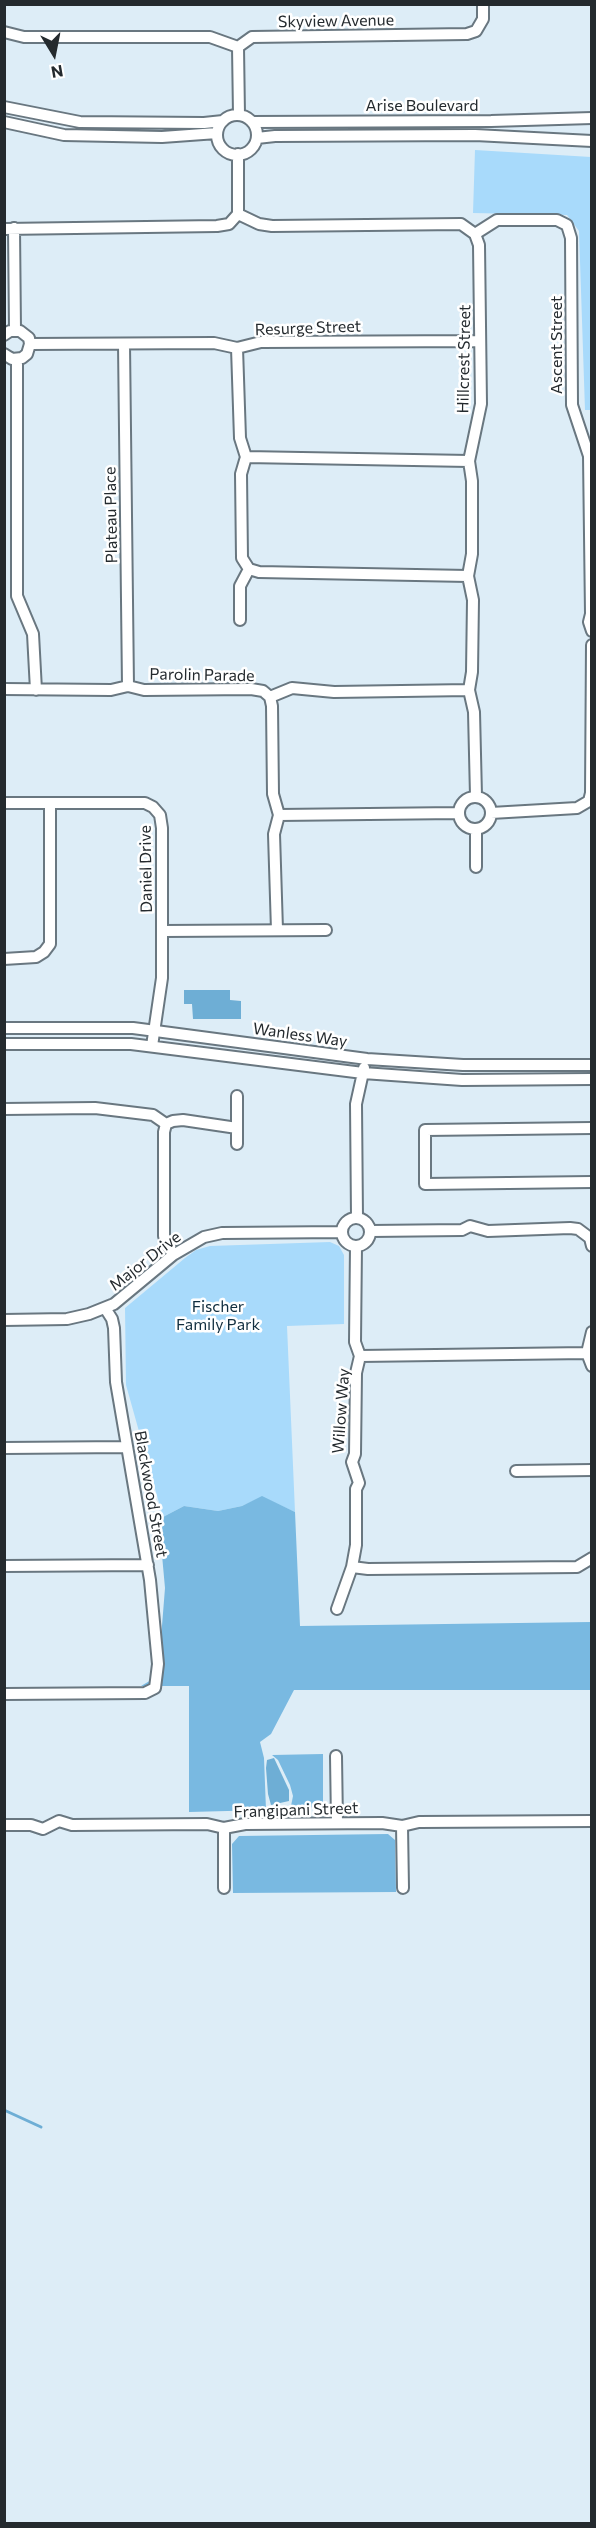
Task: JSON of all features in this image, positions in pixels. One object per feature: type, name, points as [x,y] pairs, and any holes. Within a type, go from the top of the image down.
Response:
[{"type":"street","name":"Skyview Avenue","points":[[238,47],[252,37],[467,34],[476,31],[480,25],[483,19],[483,4]]},
{"type":"street","points":[[4,32],[24,37],[210,37],[238,47],[239,115]]},
{"type":"street","points":[[4,107],[80,122],[204,123],[223,121],[239,115],[252,122],[257,138],[250,150],[238,154],[226,152],[220,146],[217,133],[223,121]]},
{"type":"street","name":"Arise Boulevard","points":[[252,122],[591,118]]},
{"type":"street","points":[[4,122],[64,135],[162,137],[217,133]]},
{"type":"street","name":"Arise Boulevard","points":[[257,138],[475,135],[591,141]]},
{"type":"street","points":[[4,354],[17,359],[27,354],[30,344],[25,334],[10,333],[9,229],[229,224],[238,214],[238,154]]},
{"type":"street","points":[[238,214],[259,224],[272,226],[461,224],[475,234]]},
{"type":"street","name":"Ascent Street","points":[[475,234],[497,220],[557,220],[567,225],[571,238],[572,405],[589,456],[591,614],[589,622],[591,631]]},
{"type":"street","name":"Hillcrest Street","points":[[475,234],[479,245],[481,404],[469,461],[472,481],[472,554],[468,576],[472,600],[472,672],[469,690],[474,712],[476,796]]},
{"type":"street","name":"Resurge Street","points":[[30,344],[214,343],[237,348],[261,342],[480,341]]},
{"type":"street","name":"Plateau Place","points":[[124,344],[128,686]]},
{"type":"street","points":[[237,348],[240,438],[246,457],[241,474],[242,558],[249,569],[259,572],[468,576]]},
{"type":"street","points":[[17,359],[17,596],[33,634],[36,690]]},
{"type":"street","points":[[246,457],[469,461]]},
{"type":"street","points":[[240,620],[240,586],[249,569]]},
{"type":"street","points":[[491,813],[577,808],[590,803],[591,645]]},
{"type":"street","name":"Parolin Parade","points":[[4,690],[111,690],[128,686],[144,690],[251,689],[263,692],[270,697],[273,794],[279,815],[274,834],[277,930]]},
{"type":"street","points":[[270,697],[281,691],[300,688],[334,692],[469,690]]},
{"type":"street","points":[[476,796],[486,801],[491,813],[488,823],[476,829],[463,824],[458,813],[462,802],[476,796]]},
{"type":"street","name":"Daniel Drive","points":[[4,803],[133,802],[146,803],[160,815],[162,828],[162,978],[152,1046]]},
{"type":"street","points":[[4,959],[36,957],[50,944],[50,803]]},
{"type":"street","points":[[279,815],[458,813]]},
{"type":"street","points":[[476,829],[476,867]]},
{"type":"street","points":[[163,931],[326,930]]},
{"type":"street","name":"Wanless Way","points":[[4,1028],[133,1028],[367,1059],[463,1065],[591,1065]]},
{"type":"street","name":"Wanless Way","points":[[4,1044],[131,1044],[363,1073],[462,1080],[591,1079]]},
{"type":"street","points":[[357,1218],[356,1104],[367,1059]]},
{"type":"street","points":[[237,1096],[237,1144]]},
{"type":"street","points":[[4,1109],[95,1108],[153,1115],[166,1124]]},
{"type":"street","points":[[166,1124],[183,1120],[237,1128]]},
{"type":"street","points":[[166,1124],[164,1132],[164,1236],[173,1255]]},
{"type":"street","points":[[591,1128],[425,1130],[425,1184],[591,1182]]},
{"type":"street","points":[[357,1218],[368,1223],[371,1231],[367,1242],[356,1246],[344,1240],[342,1232],[348,1220],[357,1218]]},
{"type":"street","points":[[371,1231],[462,1230],[470,1226],[488,1231],[570,1228],[578,1229],[591,1240]]},
{"type":"street","name":"Major Drive","points":[[4,1320],[67,1319],[105,1308],[114,1304],[173,1255],[204,1237],[222,1233],[342,1232]]},
{"type":"street","name":"Willow Way","points":[[337,1610],[352,1567],[356,1545],[356,1489],[359,1483],[352,1462],[355,1454],[356,1373],[360,1356],[355,1342],[356,1246]]},
{"type":"street","name":"Blackwood Street","points":[[4,1694],[145,1693],[155,1688],[158,1664],[148,1565],[116,1382],[114,1328],[112,1319],[105,1308]]},
{"type":"street","points":[[591,1332],[587,1353],[591,1366]]},
{"type":"street","points":[[360,1356],[587,1353]]},
{"type":"street","points":[[4,1448],[127,1447]]},
{"type":"street","points":[[516,1471],[591,1470]]},
{"type":"street","points":[[352,1567],[368,1569],[577,1567],[590,1563]]},
{"type":"street","points":[[4,1566],[148,1565]]},
{"type":"street","points":[[336,1756],[337,1823]]},
{"type":"street","name":"Frangipani Street","points":[[4,1825],[31,1825],[43,1829],[59,1821],[72,1825],[207,1824],[224,1828],[245,1824],[382,1823],[402,1826],[419,1822],[591,1821]]},
{"type":"street","points":[[402,1826],[403,1888]]},
{"type":"street","points":[[224,1828],[225,1888]]},
{"type":"green space","points":[[475,150],[591,157],[591,410],[585,410],[579,231],[567,215],[473,213]]},
{"type":"green space","name":"Fischer Family Park","points":[[330,1242],[339,1246],[344,1255],[344,1324],[287,1326],[295,1512],[262,1497],[242,1506],[218,1511],[184,1506],[163,1517],[126,1385],[125,1308],[196,1250],[210,1246]]},
{"type":"shaded area","points":[[184,990],[230,990],[230,1000],[241,1001],[241,1019],[193,1019],[192,1004],[184,1004]]},
{"type":"shaded area","points":[[262,1496],[295,1512],[300,1626],[591,1622],[591,1690],[294,1690],[271,1734],[260,1742],[264,1758],[266,1810],[189,1812],[189,1686],[141,1686],[158,1676],[165,1588],[160,1533],[163,1517],[184,1506],[218,1511],[242,1506]]},
{"type":"shaded area","points":[[323,1754],[323,1807],[295,1808],[291,1806],[293,1796],[290,1785],[278,1760],[272,1755]]},
{"type":"shaded area","points":[[274,1758],[289,1790],[289,1801],[271,1805],[266,1768],[267,1760]]},
{"type":"shaded area","points":[[388,1834],[395,1840],[396,1892],[233,1893],[232,1844],[239,1836]]},
{"type":"waterway","points":[[4,2110],[41,2127]]}]
